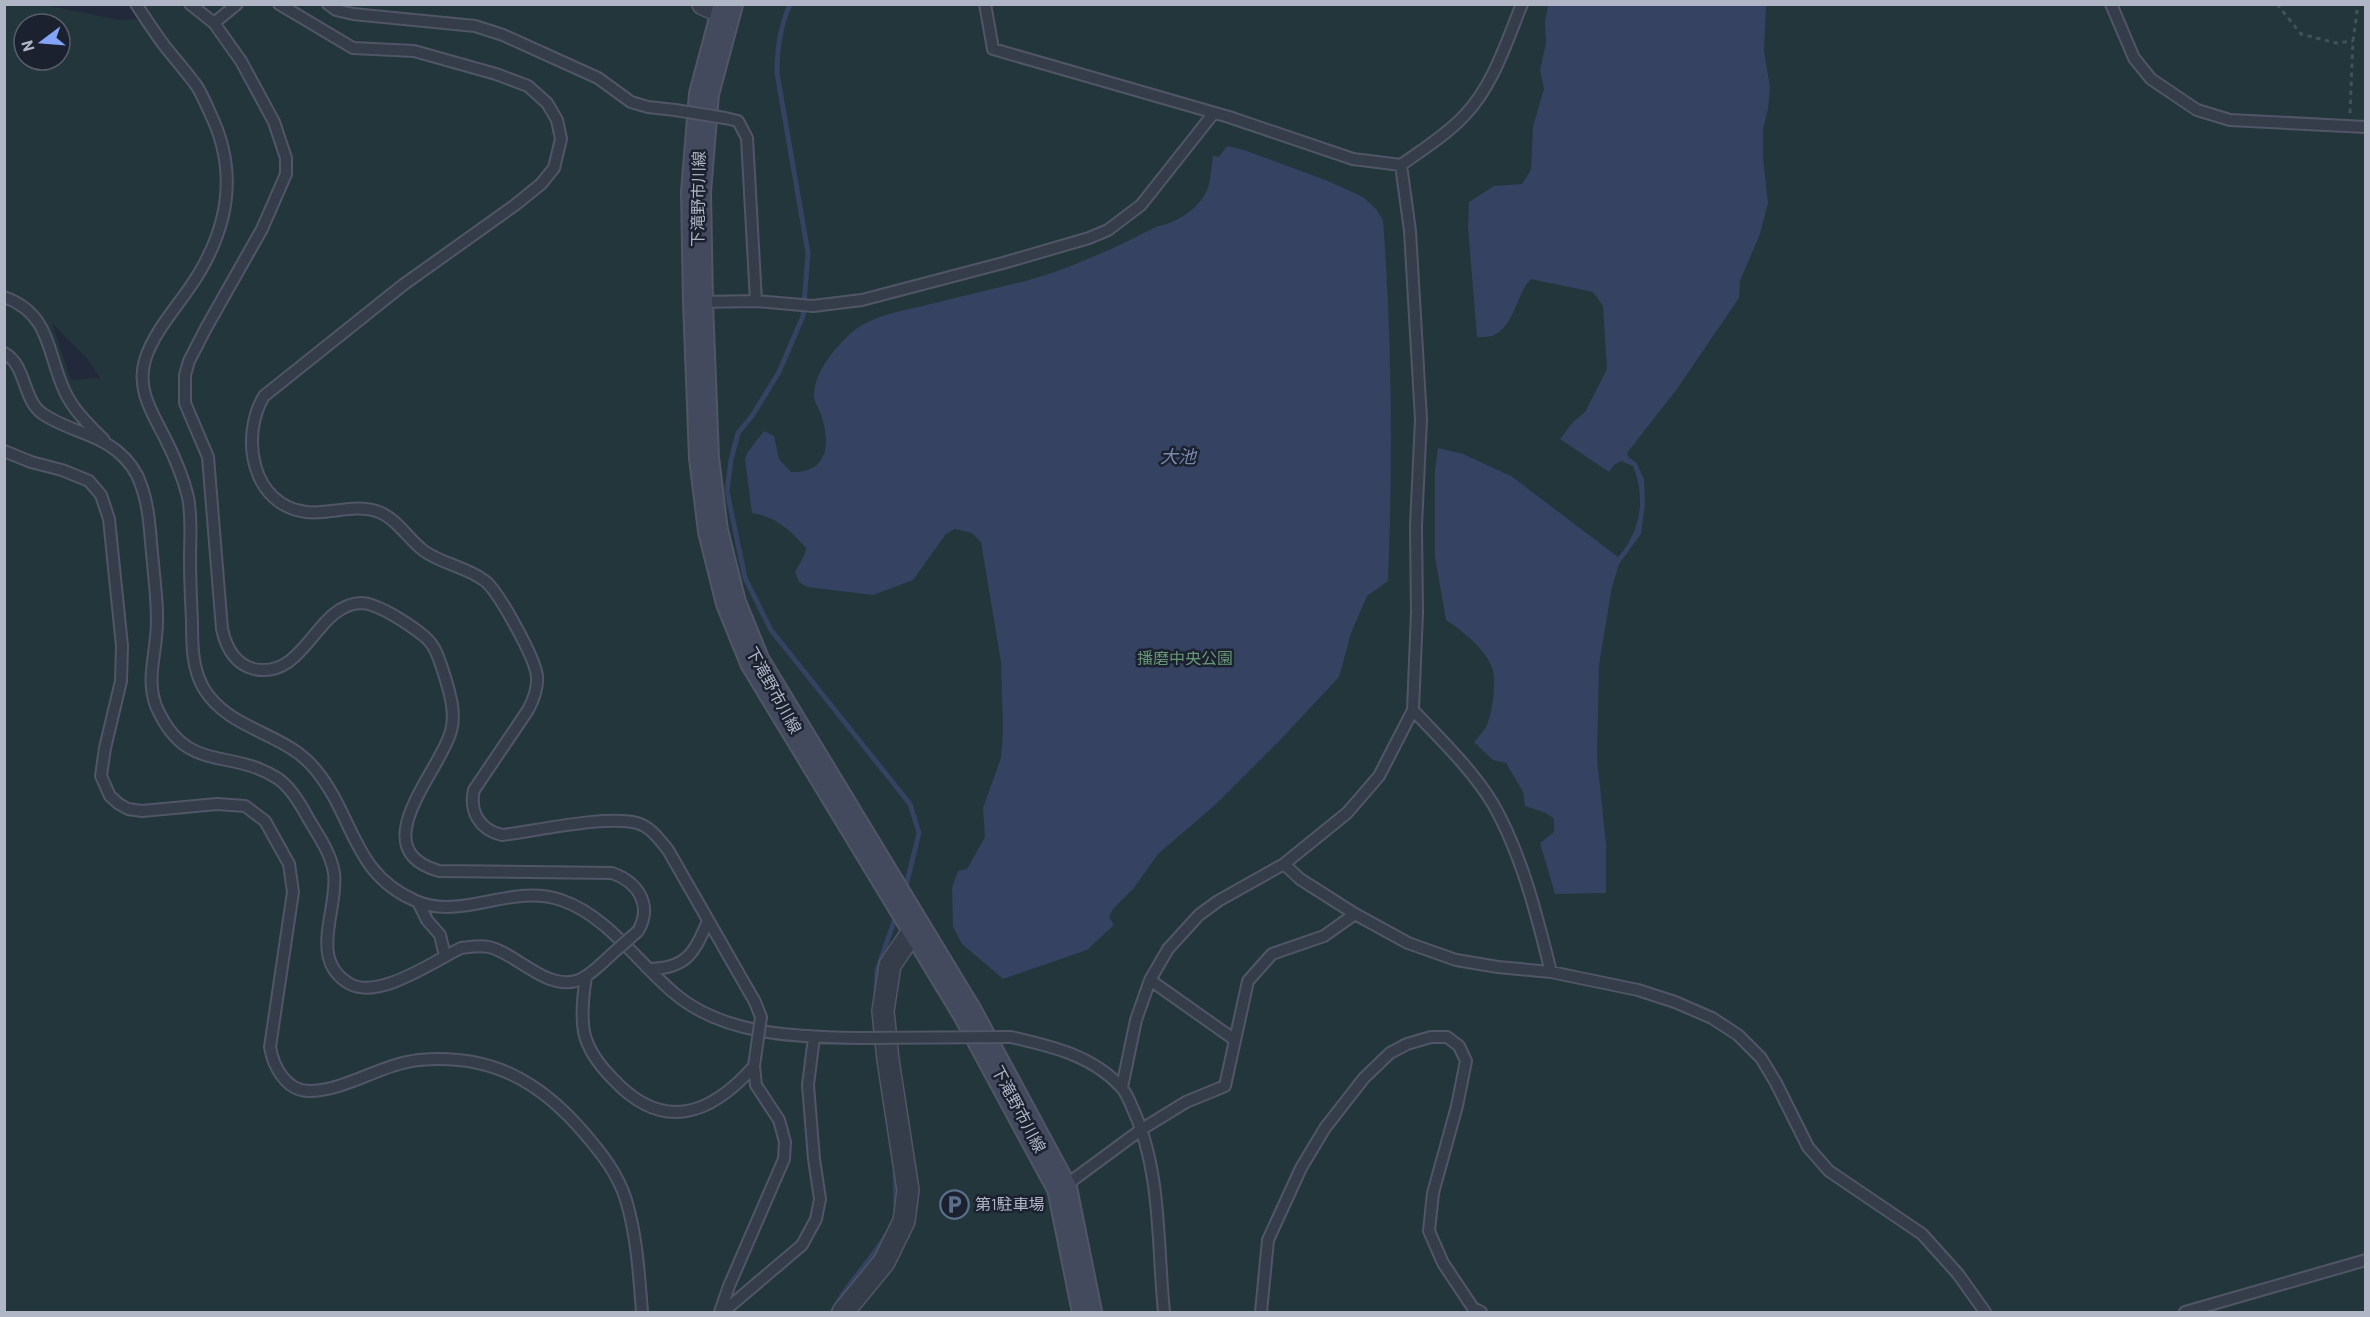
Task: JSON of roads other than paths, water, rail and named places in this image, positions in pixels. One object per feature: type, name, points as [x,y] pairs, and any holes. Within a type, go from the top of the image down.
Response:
[{"type":"main road","name":"下滝野市川線","points":[[719,7],[704,94],[696,192],[698,302],[704,458],[713,531],[731,603],[755,662],[967,1012],[1062,1188],[1087,1312]]},
{"type":"street","points":[[843,1312],[884,1262],[904,1221],[908,1190],[888,1060],[883,1011],[890,965],[916,927]]},
{"type":"lane","points":[[136,4],[164,45],[198,88],[216,125],[228,169],[224,214],[211,253],[150,349],[142,373],[147,404],[177,464],[189,502],[192,649],[197,676],[216,706],[228,716],[290,746],[314,766],[333,794],[366,861],[387,885],[418,902],[430,906],[463,905],[523,894],[559,899],[574,905],[618,938],[677,996],[731,1024],[814,1037],[1011,1037],[1053,1046],[1080,1057],[1122,1087],[1142,1129],[1150,1161],[1154,1193],[1164,1312]]},
{"type":"lane","points":[[4,297],[19,304],[37,321],[50,343],[55,365],[66,393],[80,415],[135,471],[145,498],[157,618],[150,680],[155,703],[166,727],[175,737],[197,753],[210,758],[256,767],[279,779],[294,795],[330,858],[334,874],[327,953],[333,968],[342,979],[354,986],[379,987],[461,948],[489,947],[552,979],[569,982],[586,977],[638,931],[643,922],[645,909],[636,887],[624,877],[612,873],[439,871],[420,863],[408,849],[405,831],[412,808],[447,745],[453,718],[450,695],[435,648],[425,637],[382,609],[362,603],[336,613],[294,657],[283,666],[270,670],[244,666],[233,656],[225,642],[208,457],[185,403],[185,375],[189,361],[262,229],[286,174],[286,158],[274,122],[241,61],[214,23],[190,4]]},
{"type":"lane","points":[[214,23],[237,4]]},
{"type":"lane","points":[[279,4],[353,48],[414,51],[496,74],[528,86],[547,103],[557,120],[561,139],[559,153],[554,168],[541,184],[403,285],[264,396],[254,418],[251,433],[253,461],[264,486],[277,499],[297,510],[318,512],[365,508],[384,515],[424,551],[479,577],[493,589],[529,649],[535,664],[538,684],[535,697],[528,710],[474,790],[472,804],[474,813],[483,826],[502,835],[613,820],[638,824],[657,835],[668,850],[755,1002],[761,1017],[754,1066],[756,1084],[779,1120],[785,1142],[784,1159],[729,1286],[722,1312]]},
{"type":"lane","points":[[328,4],[336,10],[353,14],[486,29],[598,78],[631,102],[648,107],[738,121],[747,138],[756,301]]},
{"type":"lane","points":[[985,4],[993,49],[1213,114],[1353,159],[1401,165],[1463,117],[1478,100],[1491,79],[1522,4]]},
{"type":"lane","points":[[2111,4],[2134,58],[2151,79],[2173,97],[2197,110],[2230,120],[2366,127]]},
{"type":"lane","points":[[698,302],[756,301],[813,306],[862,300],[1089,238],[1108,230],[1141,205],[1213,114]]},
{"type":"lane","points":[[1122,1087],[1136,1020],[1150,980],[1168,949],[1199,915],[1236,890],[1284,864],[1347,813],[1367,791],[1392,755],[1413,710],[1417,612],[1416,526],[1421,419],[1410,231],[1401,165]]},
{"type":"lane","points":[[4,353],[15,362],[31,400],[40,413],[111,447]]},
{"type":"lane","points":[[4,451],[10,457],[62,470],[89,481],[101,495],[109,519],[122,646],[121,681],[105,748],[101,776],[110,796],[129,809],[142,811],[217,804],[245,806],[265,821],[289,864],[293,892],[270,1047],[272,1060],[277,1069],[294,1086],[311,1091],[350,1081],[397,1063],[452,1058],[477,1062],[502,1070],[535,1086],[556,1102],[585,1133],[609,1164],[620,1183],[636,1246],[642,1312]]},
{"type":"lane","points":[[1413,710],[1464,765],[1493,803],[1521,869],[1540,926],[1551,972]]},
{"type":"lane","points":[[1284,864],[1300,879],[1355,914],[1408,943],[1456,960],[1551,972],[1638,990],[1675,1002],[1712,1018],[1738,1035],[1761,1058],[1808,1147],[1829,1171],[1922,1234],[1958,1274],[1985,1312]]},
{"type":"lane","points":[[418,902],[427,920],[440,935],[445,956]]},
{"type":"lane","points":[[1062,1188],[1142,1129],[1186,1102],[1225,1086],[1248,981],[1272,954],[1324,936],[1355,914]]},
{"type":"lane","points":[[650,969],[667,969],[691,955],[708,921]]},
{"type":"lane","points":[[586,977],[583,1016],[590,1050],[600,1066],[621,1088],[648,1106],[682,1112],[700,1108],[724,1096],[754,1066]]},
{"type":"lane","points":[[1150,980],[1235,1040]]},
{"type":"lane","points":[[722,1312],[802,1245],[816,1219],[820,1198],[814,1159],[808,1085],[814,1037]]},
{"type":"lane","points":[[1261,1312],[1268,1240],[1301,1168],[1325,1128],[1364,1078],[1390,1053],[1407,1044],[1431,1037],[1446,1037],[1460,1046],[1466,1061],[1457,1106],[1433,1193],[1429,1231],[1443,1263],[1473,1308],[1481,1312]]},
{"type":"lane","points":[[2185,1312],[2366,1260]]},
{"type":"water","points":[[1548,5],[1766,5],[1764,51],[1770,87],[1763,129],[1763,158],[1768,203],[1760,234],[1740,281],[1739,298],[1677,389],[1627,453],[1629,458],[1636,462],[1644,479],[1645,504],[1641,534],[1619,564],[1612,587],[1599,665],[1597,758],[1606,844],[1606,893],[1555,894],[1540,843],[1554,832],[1554,819],[1546,813],[1525,806],[1523,792],[1506,763],[1493,760],[1474,742],[1486,727],[1490,715],[1494,692],[1493,671],[1480,649],[1446,620],[1435,557],[1435,470],[1438,448],[1463,454],[1511,476],[1618,557],[1632,536],[1639,514],[1639,490],[1633,466],[1621,461],[1609,472],[1560,439],[1573,422],[1585,412],[1607,369],[1603,306],[1593,292],[1531,279],[1500,332],[1492,336],[1477,337],[1468,227],[1469,202],[1494,186],[1522,184],[1531,170],[1533,126],[1544,89],[1540,70],[1546,43],[1545,22]]},
{"type":"water","name":"大池","points":[[1227,146],[1328,181],[1363,197],[1376,209],[1383,220],[1391,400],[1388,581],[1367,596],[1351,633],[1339,677],[1215,805],[1158,854],[1134,888],[1113,909],[1109,917],[1114,925],[1087,950],[1003,979],[962,944],[953,927],[952,888],[958,871],[967,869],[985,837],[983,808],[1001,758],[1003,732],[1001,662],[981,542],[972,533],[955,529],[946,534],[913,580],[873,595],[807,587],[799,582],[795,572],[806,548],[782,525],[752,513],[745,459],[764,431],[774,436],[779,459],[791,472],[813,468],[819,462],[824,455],[826,436],[814,399],[815,385],[833,353],[859,327],[888,314],[1046,275],[1178,219],[1201,200],[1211,176],[1213,156],[1219,157]]},
{"type":"waterway","points":[[790,4],[780,38],[777,73],[808,253],[803,316],[779,372],[752,416],[738,433],[731,460],[727,491],[745,578],[771,630],[910,804],[919,833],[905,890]]},
{"type":"waterway","points":[[876,993],[877,970],[896,916]]},
{"type":"waterway","points":[[895,1172],[896,1208]]},
{"type":"waterway","points":[[832,1312],[886,1235]]},
{"type":"place","name":"第1駐車場","points":[[954,1204]]},
{"type":"park label","name":"播磨中央公園","points":[[1185,658]]}]
